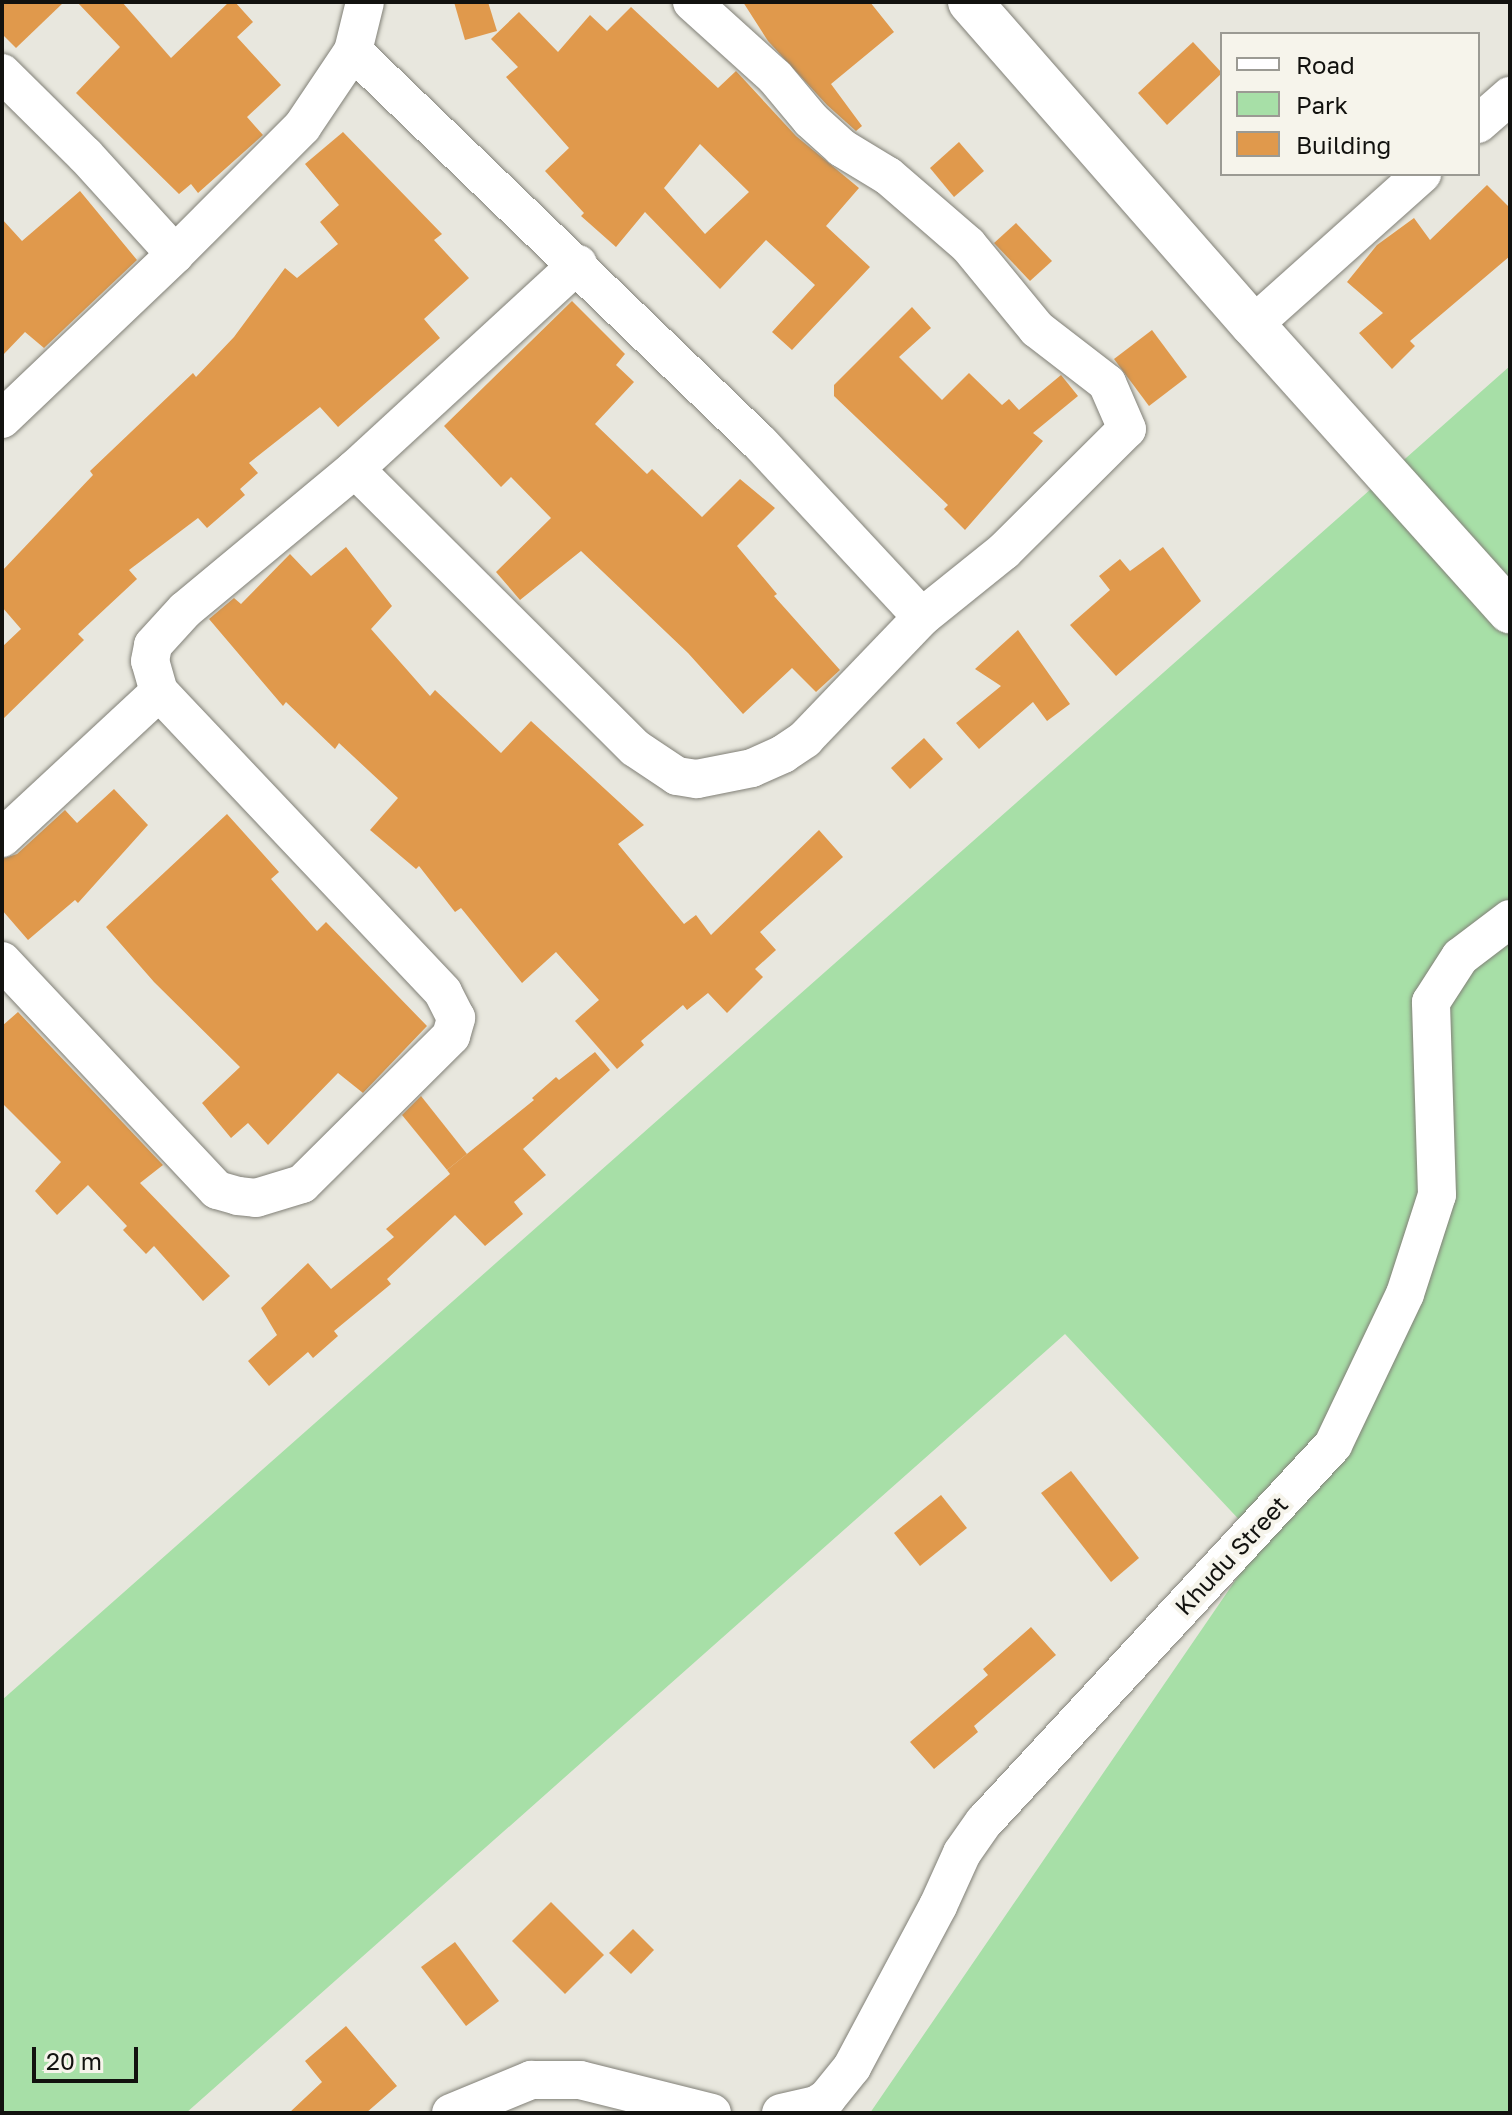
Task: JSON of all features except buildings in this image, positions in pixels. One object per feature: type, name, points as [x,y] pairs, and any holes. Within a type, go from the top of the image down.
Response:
[{"type":"street","points":[[2,419],[175,254],[302,127],[353,51],[365,2]]},
{"type":"street","points":[[355,469],[635,748],[677,776],[697,779],[752,768],[783,754],[805,739],[922,617],[1004,551],[1127,429],[1107,383],[1037,329],[968,245],[888,176],[842,148],[811,120],[775,77],[692,2]]},
{"type":"street","points":[[970,2],[1253,325],[1510,611]]},
{"type":"street","points":[[353,51],[578,264],[761,444],[922,617]]},
{"type":"street","points":[[2,73],[85,155],[175,254]]},
{"type":"street","points":[[1480,122],[1510,96]]},
{"type":"street","points":[[1253,325],[1420,176]]},
{"type":"street","points":[[2,961],[217,1190],[238,1196],[256,1198],[302,1184],[451,1036],[456,1018],[443,992],[159,692],[150,661],[153,645],[185,610],[355,469],[578,264]]},
{"type":"street","points":[[2,838],[159,692]]},
{"type":"street","name":"Khudu Street","points":[[781,2113],[798,2112],[827,2098],[852,2067],[938,1906],[962,1853],[984,1822],[1333,1445],[1405,1294],[1437,1195],[1431,1002],[1460,957],[1510,919]]},
{"type":"street","points":[[451,2113],[531,2080],[580,2080],[712,2113]]},
{"type":"green space","points":[[1510,366],[1510,2113],[870,2113],[1261,1543],[1065,1334],[186,2113],[2,2113],[2,1700]]}]
